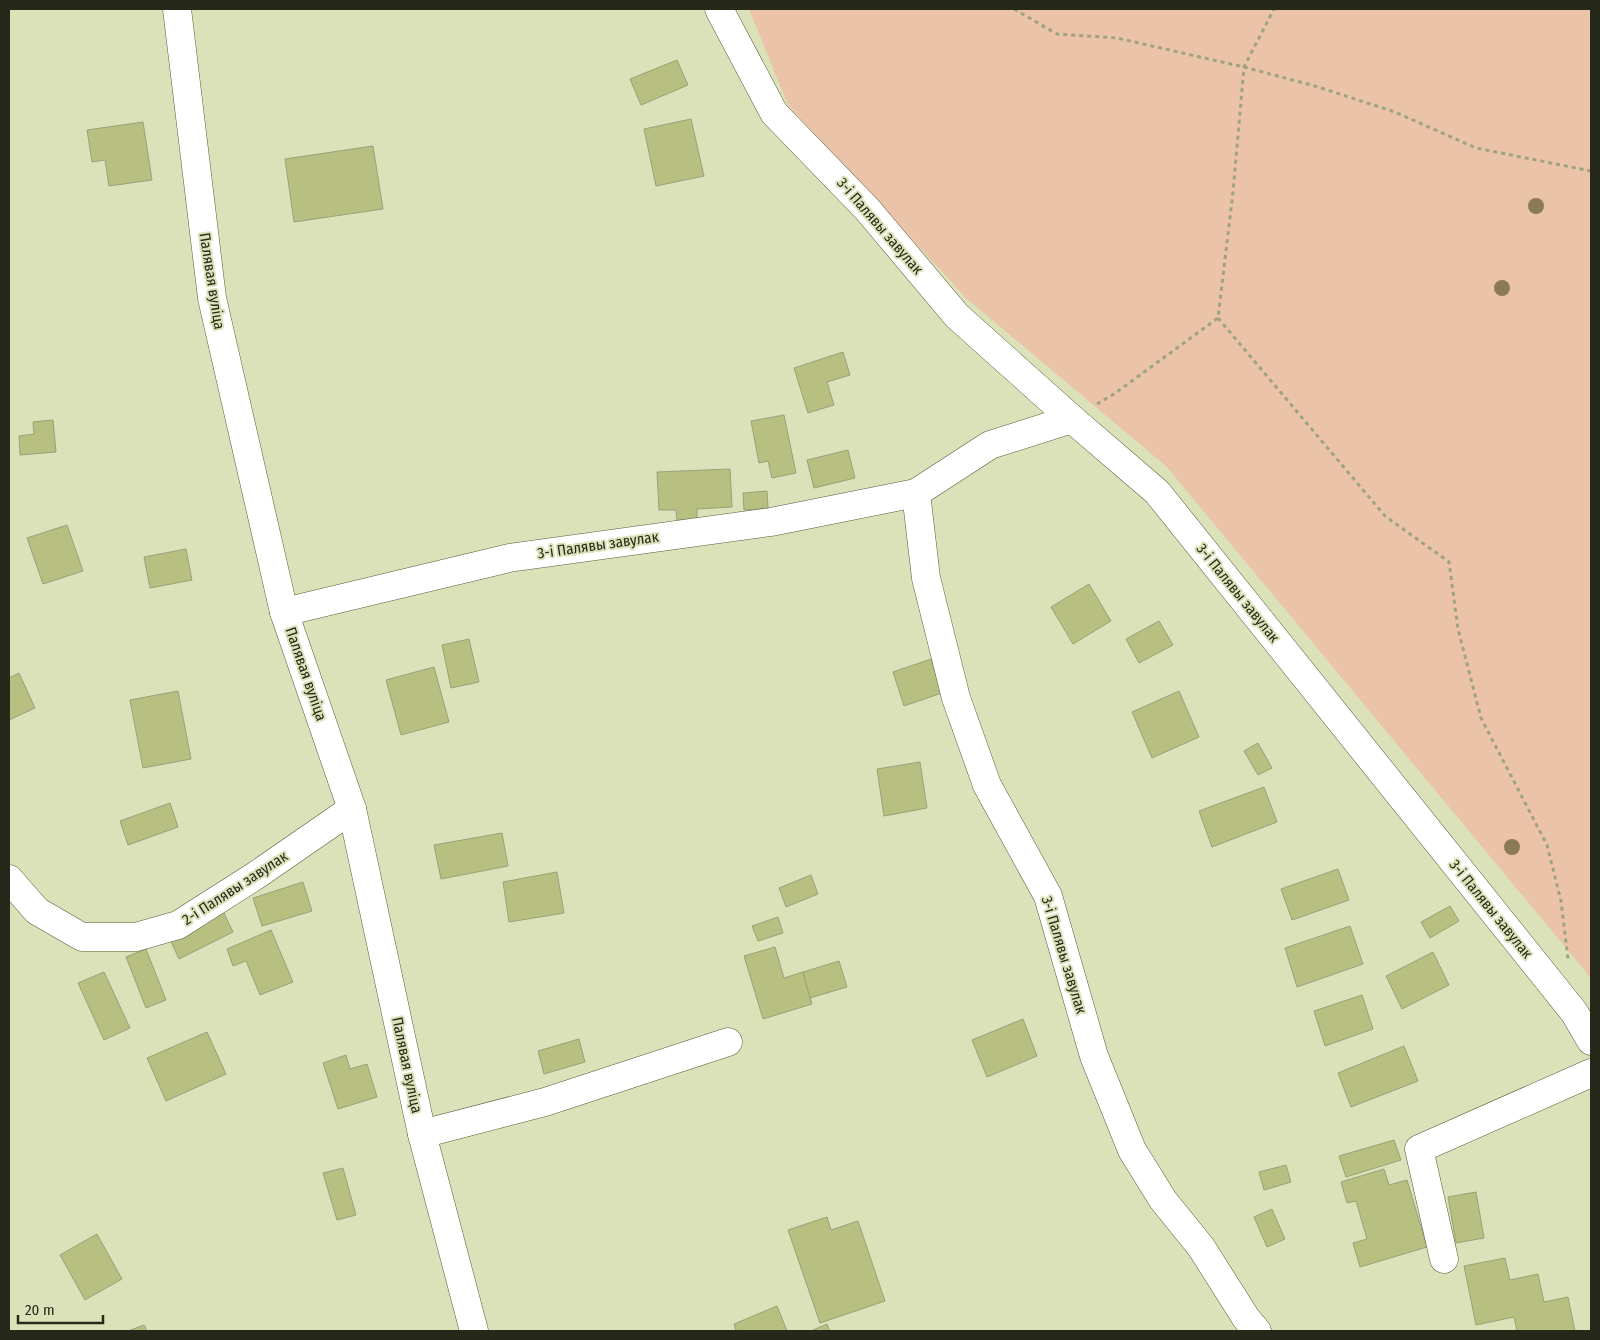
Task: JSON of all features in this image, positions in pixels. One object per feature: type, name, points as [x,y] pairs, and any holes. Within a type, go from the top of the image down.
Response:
[{"type":"street","name":"Палявая вуліца","points":[[177,9],[212,298],[284,612],[352,809],[422,1134],[474,1331]]},
{"type":"street","name":"3-і Палявы завулак","points":[[720,9],[774,113],[867,209],[957,316],[1157,492],[1574,1012],[1591,1041]]},
{"type":"street","name":"3-і Палявы завулак","points":[[284,612],[509,558],[771,522],[916,493],[990,445],[1072,419]]},
{"type":"street","name":"3-і Палявы завулак","points":[[916,493],[926,578],[956,698],[987,785],[1048,896],[1094,1056],[1132,1150],[1163,1200],[1201,1247],[1246,1318],[1257,1331]]},
{"type":"street","name":"2-і Палявы завулак","points":[[9,879],[36,911],[82,937],[136,937],[178,925],[255,876],[352,809]]},
{"type":"street","points":[[422,1134],[545,1102],[728,1042]]},
{"type":"street","points":[[1444,1259],[1419,1149],[1591,1073]]},
{"type":"path","points":[[1014,9],[1057,34],[1116,38],[1244,67],[1315,86],[1395,112],[1476,148],[1591,171]]},
{"type":"path","points":[[1274,9],[1244,67],[1233,192],[1218,318],[1385,516],[1449,562],[1458,629],[1481,718],[1547,845],[1561,901],[1569,966]]},
{"type":"path","points":[[1072,419],[1114,394],[1218,318]]},
{"type":"shaded area","points":[[749,9],[1591,9],[1591,978],[1166,466],[967,299],[788,105]]},
{"type":"building","points":[[677,60],[688,85],[641,105],[630,79]]},
{"type":"building","points":[[691,119],[704,176],[656,186],[644,129]]},
{"type":"building","points":[[143,122],[152,180],[109,186],[105,160],[92,162],[87,130]]},
{"type":"building","points":[[373,146],[383,209],[294,222],[285,159]]},
{"type":"building","points":[[843,352],[850,375],[827,382],[834,405],[808,413],[794,368]]},
{"type":"building","points":[[784,415],[796,473],[772,478],[768,461],[759,463],[751,421]]},
{"type":"building","points":[[53,420],[56,452],[20,455],[19,436],[34,434],[33,422]]},
{"type":"building","points":[[848,450],[855,478],[814,488],[807,460]]},
{"type":"building","points":[[730,469],[732,507],[697,509],[697,519],[677,520],[676,510],[659,510],[657,472]]},
{"type":"building","points":[[767,491],[768,508],[744,510],[743,493]]},
{"type":"building","points":[[67,525],[83,571],[43,584],[27,538]]},
{"type":"building","points":[[186,549],[192,580],[150,588],[144,557]]},
{"type":"building","points":[[1089,584],[1111,621],[1073,644],[1051,607]]},
{"type":"building","points":[[1159,621],[1173,645],[1139,663],[1126,639]]},
{"type":"building","points":[[469,639],[479,682],[451,688],[442,645]]},
{"type":"building","points":[[931,659],[942,693],[904,706],[893,672]]},
{"type":"building","points":[[434,667],[449,722],[401,735],[386,680]]},
{"type":"building","points":[[19,673],[35,708],[9,720],[9,678]]},
{"type":"building","points":[[178,691],[191,759],[143,768],[130,700]]},
{"type":"building","points":[[1179,691],[1199,737],[1152,758],[1132,712]]},
{"type":"building","points":[[1258,743],[1272,768],[1258,775],[1244,751]]},
{"type":"building","points":[[920,762],[927,808],[884,816],[877,769]]},
{"type":"building","points":[[1264,787],[1277,822],[1212,847],[1199,811]]},
{"type":"building","points":[[170,803],[178,827],[128,845],[120,821]]},
{"type":"building","points":[[502,833],[508,866],[441,879],[434,845]]},
{"type":"building","points":[[1338,869],[1349,900],[1292,920],[1281,889]]},
{"type":"building","points":[[557,872],[564,913],[509,922],[503,882]]},
{"type":"building","points":[[811,875],[818,894],[786,907],[779,888]]},
{"type":"building","points":[[303,882],[312,911],[262,926],[253,898]]},
{"type":"building","points":[[1450,906],[1459,921],[1430,938],[1421,922]]},
{"type":"building","points":[[222,909],[233,932],[179,959],[168,935]]},
{"type":"building","points":[[778,917],[783,933],[758,941],[752,926]]},
{"type":"building","points":[[1350,926],[1363,964],[1297,987],[1285,948]]},
{"type":"building","points":[[271,930],[293,982],[260,995],[246,961],[233,966],[227,949]]},
{"type":"building","points":[[775,947],[784,978],[803,972],[812,1004],[763,1019],[744,956]]},
{"type":"building","points":[[146,949],[166,1000],[146,1008],[126,957]]},
{"type":"building","points":[[1433,952],[1449,985],[1402,1009],[1386,976]]},
{"type":"building","points":[[839,961],[847,987],[810,998],[803,972]]},
{"type":"building","points":[[104,972],[130,1028],[104,1040],[78,983]]},
{"type":"building","points":[[1362,995],[1373,1029],[1325,1046],[1314,1011]]},
{"type":"building","points":[[1023,1019],[1037,1056],[987,1077],[972,1040]]},
{"type":"building","points":[[207,1032],[226,1074],[166,1101],[147,1058]]},
{"type":"building","points":[[579,1039],[585,1062],[544,1074],[538,1051]]},
{"type":"building","points":[[1404,1046],[1418,1081],[1351,1107],[1338,1073]]},
{"type":"building","points":[[346,1055],[350,1069],[367,1064],[377,1097],[338,1109],[323,1063]]},
{"type":"building","points":[[1394,1140],[1401,1160],[1346,1177],[1339,1156]]},
{"type":"building","points":[[1286,1165],[1291,1182],[1264,1190],[1259,1172]]},
{"type":"building","points":[[343,1168],[356,1215],[337,1220],[323,1173]]},
{"type":"building","points":[[1384,1169],[1389,1185],[1407,1180],[1427,1247],[1360,1267],[1353,1243],[1367,1239],[1356,1201],[1347,1203],[1341,1182]]},
{"type":"building","points":[[1476,1192],[1484,1238],[1456,1243],[1448,1197]]},
{"type":"building","points":[[1272,1209],[1285,1239],[1267,1247],[1254,1217]]},
{"type":"building","points":[[827,1217],[831,1230],[858,1221],[885,1301],[820,1323],[788,1230]]},
{"type":"building","points":[[97,1234],[122,1279],[85,1300],[60,1255]]},
{"type":"building","points":[[1505,1258],[1510,1280],[1538,1274],[1544,1302],[1568,1297],[1575,1331],[1517,1331],[1514,1317],[1476,1325],[1464,1266]]},
{"type":"building","points":[[777,1306],[787,1331],[736,1331],[734,1324]]},
{"type":"building","points":[[827,1324],[830,1331],[811,1331]]},
{"type":"building","points":[[144,1325],[147,1331],[128,1331]]}]
